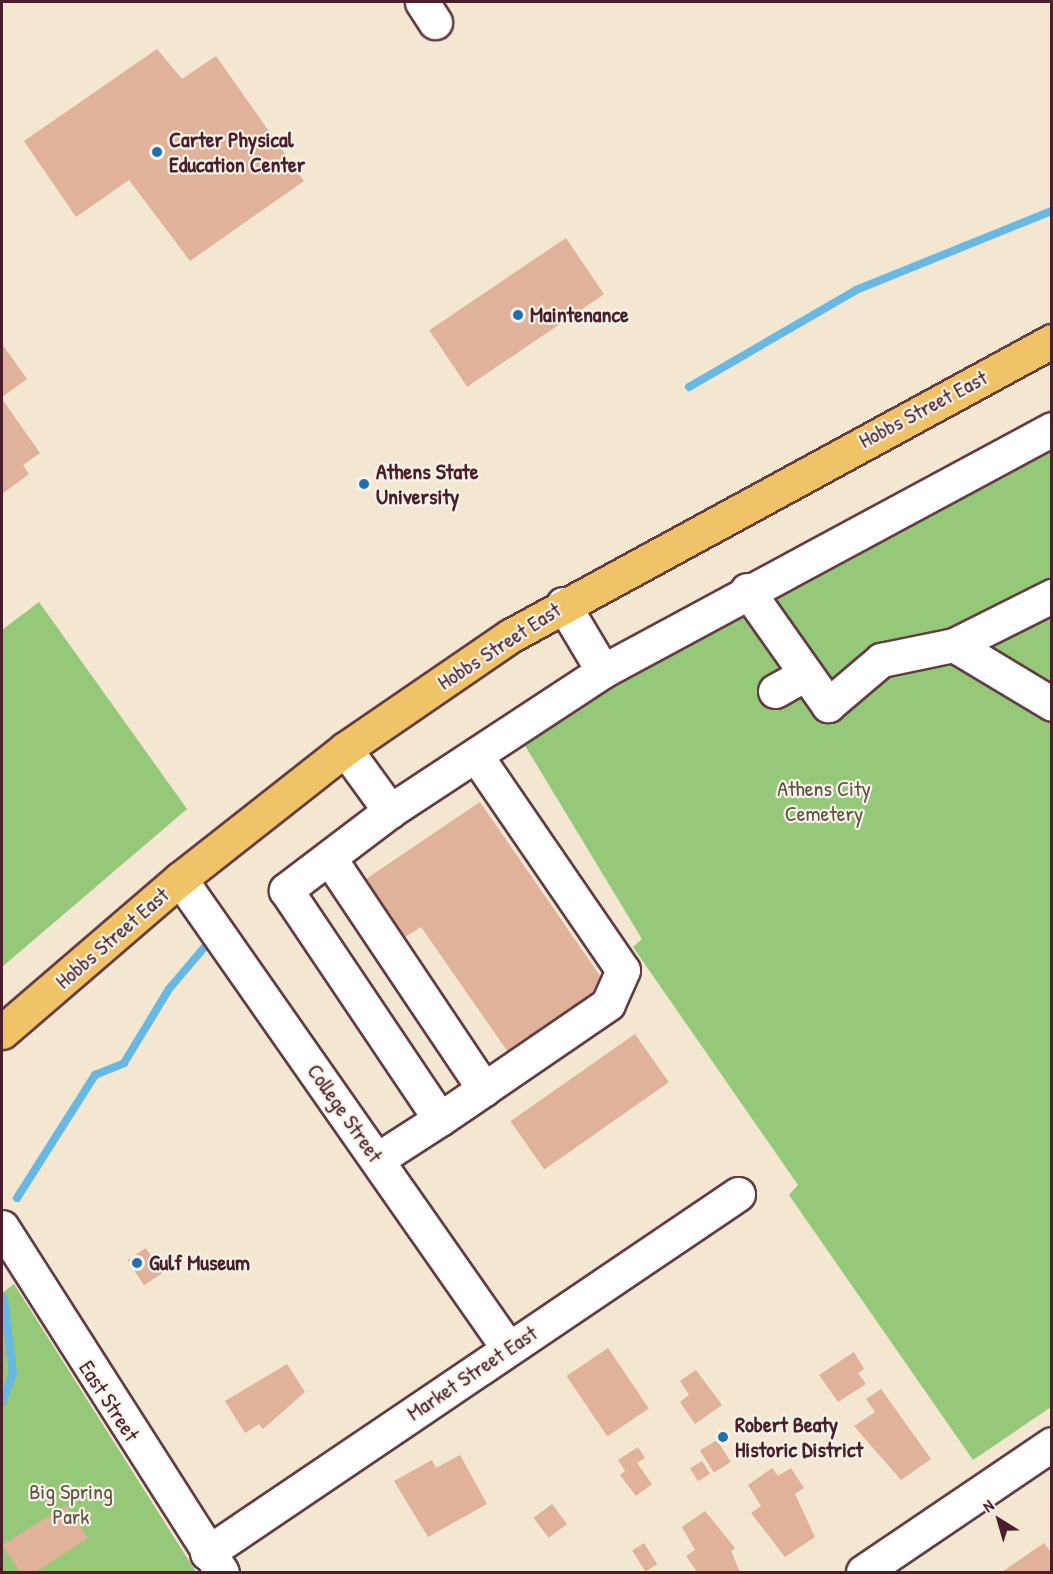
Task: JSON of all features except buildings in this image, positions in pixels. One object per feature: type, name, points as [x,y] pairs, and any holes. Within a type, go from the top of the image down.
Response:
[{"type":"main road","name":"Hobbs Street East","points":[[2,1032],[180,879],[345,749],[563,604],[1052,340]]},
{"type":"street","points":[[440,1119],[286,890],[330,859],[390,811],[477,757],[603,671],[747,590],[1052,429]]},
{"type":"street","points":[[747,590],[828,705],[881,660],[954,645],[1052,596]]},
{"type":"street","points":[[563,604],[603,671]]},
{"type":"street","points":[[954,645],[1052,704]]},
{"type":"street","points":[[775,691],[806,674]]},
{"type":"street","points":[[345,749],[390,811]]},
{"type":"street","points":[[378,1159],[608,1004],[623,970],[477,757]]},
{"type":"street","points":[[330,859],[484,1089]]},
{"type":"street","name":"College Street","points":[[180,879],[508,1348]]},
{"type":"street","name":"Market Street East","points":[[214,1563],[508,1348],[738,1194]]},
{"type":"street","name":"East Street","points":[[2,1227],[214,1563]]},
{"type":"street","points":[[863,1572],[1052,1444]]},
{"type":"green space","name":"Athens City Cemetery","points":[[1051,409],[1051,1407],[973,1460],[789,1195],[798,1185],[633,947],[642,939],[509,719]]},
{"type":"green space","points":[[39,602],[187,809],[2,967],[2,630]]},
{"type":"green space","name":"Big Spring Park","points":[[14,1284],[196,1572],[2,1572],[2,1293]]},
{"type":"waterway","points":[[689,387],[856,290],[1052,211]]},
{"type":"waterway","points":[[17,1198],[95,1075],[124,1063],[169,989],[208,943]]},
{"type":"waterway","points":[[2,1403],[13,1373],[4,1299]]},
{"type":"place","name":"Carter Physical Education Center","points":[[157,152]]},
{"type":"place","name":"Maintenance","points":[[518,315]]},
{"type":"place","name":"Athens State University","points":[[364,484]]},
{"type":"place","name":"Gulf Museum","points":[[137,1263]]},
{"type":"place","name":"Robert Beaty Historic District","points":[[723,1437]]}]
